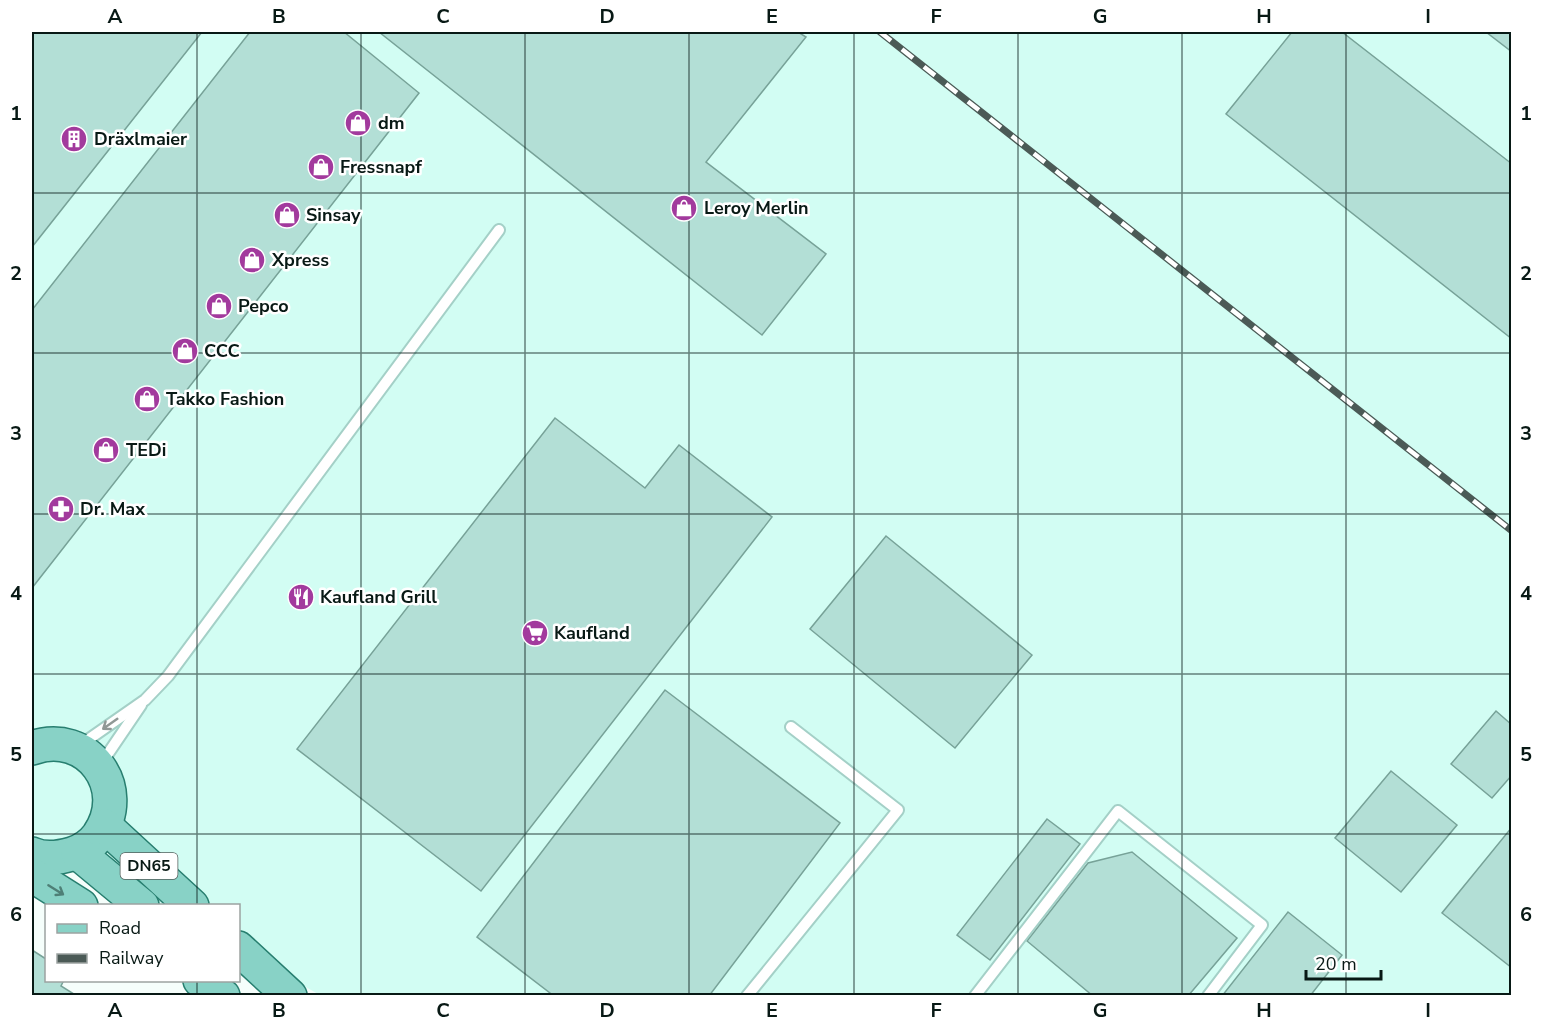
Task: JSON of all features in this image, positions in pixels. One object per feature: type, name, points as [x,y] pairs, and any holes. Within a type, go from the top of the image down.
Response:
[{"type":"main road","points":[[32,748],[58,744],[88,758],[107,781],[110,796],[110,811],[105,826],[94,842],[78,853],[59,858],[39,857],[32,854]]},
{"type":"main road","name":"DN65","points":[[105,826],[190,904]]},
{"type":"main road","name":"DN65","points":[[78,853],[140,904]]},
{"type":"main road","points":[[32,875],[78,904]]},
{"type":"main road","points":[[240,950],[291,996]]},
{"type":"main road","points":[[202,982],[223,996]]},
{"type":"main road","points":[[240,982],[266,996]]},
{"type":"lane","points":[[88,758],[168,676],[499,230]]},
{"type":"lane","points":[[88,758],[145,700]]},
{"type":"lane","points":[[747,996],[898,810],[791,727]]},
{"type":"lane","points":[[975,996],[1118,812],[1262,925],[1208,996]]},
{"type":"shaded area","points":[[32,32],[1511,32],[1511,995],[320,995],[240,951],[240,904],[157,904],[32,835]]},
{"type":"building","name":"Dräxlmaier","points":[[32,32],[202,32],[32,247]]},
{"type":"building","points":[[250,32],[344,32],[419,93],[32,588],[32,310]]},
{"type":"building","name":"Leroy Merlin","points":[[379,32],[798,32],[806,37],[706,162],[826,254],[762,335]]},
{"type":"building","points":[[1292,32],[1342,32],[1512,164],[1512,339],[1226,114]]},
{"type":"building","points":[[1486,32],[1512,32],[1512,52]]},
{"type":"building","name":"Kaufland","points":[[555,418],[645,488],[679,445],[772,517],[481,891],[297,749]]},
{"type":"building","points":[[886,536],[1032,655],[955,748],[810,629]]},
{"type":"building","points":[[665,690],[840,823],[709,996],[554,996],[477,937]]},
{"type":"building","points":[[1496,711],[1512,725],[1512,775],[1492,798],[1451,764]]},
{"type":"building","points":[[1391,771],[1457,825],[1401,892],[1335,838]]},
{"type":"building","points":[[1047,819],[1080,844],[990,960],[957,935]]},
{"type":"building","points":[[1512,827],[1512,968],[1442,913]]},
{"type":"building","points":[[1132,852],[1237,938],[1188,996],[1093,996],[1027,941],[1088,863]]},
{"type":"building","points":[[1288,912],[1342,955],[1310,996],[1222,996]]},
{"type":"building","points":[[32,950],[45,958],[45,982],[63,982],[61,986],[77,996],[32,996]]},
{"type":"railway","points":[[880,32],[1512,531]]},
{"type":"place","name":"dm","points":[[358,123]]},
{"type":"place","name":"Dräxlmaier","points":[[74,139]]},
{"type":"place","name":"Fressnapf","points":[[321,167]]},
{"type":"place","name":"Leroy Merlin","points":[[684,208]]},
{"type":"place","name":"Sinsay","points":[[287,215]]},
{"type":"place","name":"Xpress","points":[[252,260]]},
{"type":"place","name":"Pepco","points":[[219,306]]},
{"type":"place","name":"CCC","points":[[185,351]]},
{"type":"place","name":"Takko Fashion","points":[[147,399]]},
{"type":"place","name":"TEDi","points":[[106,450]]},
{"type":"place","name":"Dr. Max","points":[[61,509]]},
{"type":"place","name":"Kaufland Grill","points":[[301,597]]},
{"type":"place","name":"Kaufland","points":[[535,633]]}]
